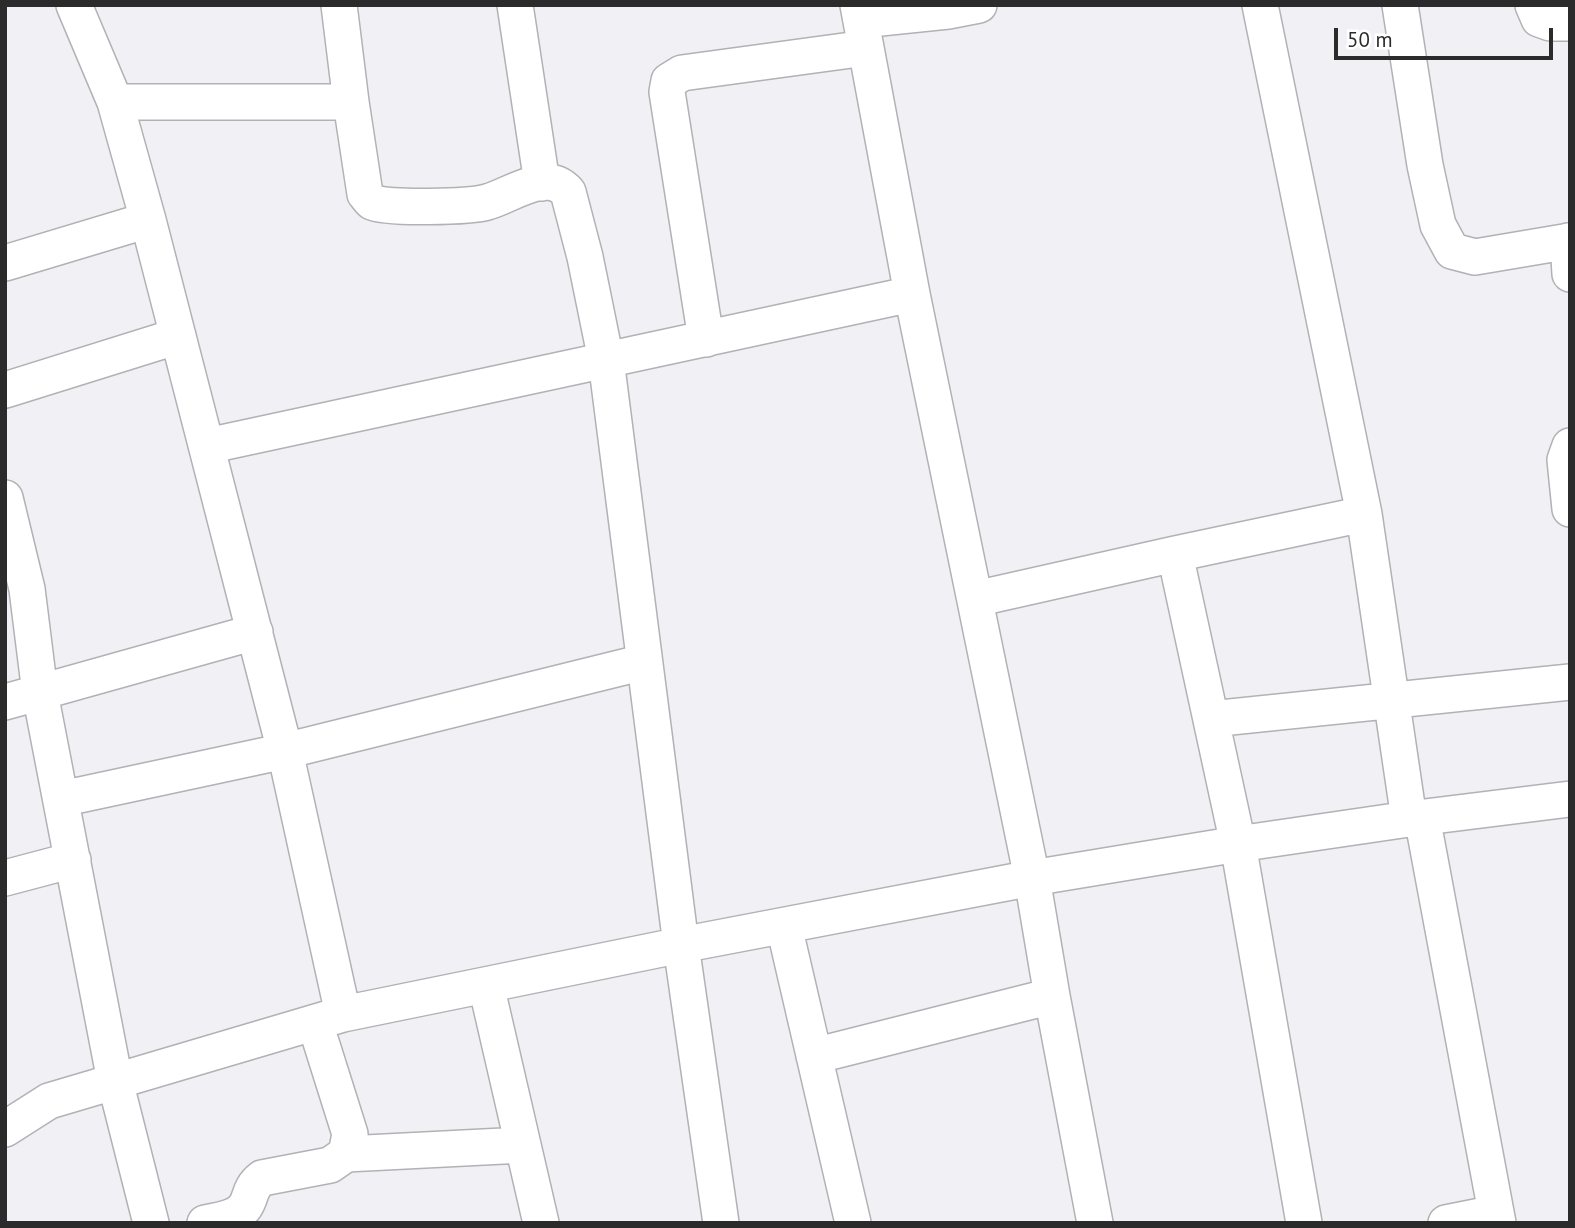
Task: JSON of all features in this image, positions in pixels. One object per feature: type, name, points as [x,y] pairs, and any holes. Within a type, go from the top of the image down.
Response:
[{"type":"street","points":[[74,5],[115,102],[285,751],[350,1134],[346,1154]]},
{"type":"street","points":[[339,5],[365,194],[371,202],[385,206],[486,203],[530,184],[542,183],[562,186],[568,192],[606,360],[681,945],[721,1223]]},
{"type":"street","points":[[515,5],[542,183]]},
{"type":"street","points":[[706,339],[667,92],[669,81],[682,73],[862,24],[979,5]]},
{"type":"street","points":[[1260,5],[1364,514],[1392,701],[1497,1218],[1446,1223]]},
{"type":"street","points":[[1400,5],[1425,165],[1438,225],[1452,251],[1475,257],[1569,252]]},
{"type":"street","points":[[1533,5],[1539,19],[1550,23],[1570,23]]},
{"type":"street","points":[[862,24],[912,294],[1032,878],[1095,1223]]},
{"type":"street","points":[[115,102],[351,102]]},
{"type":"street","points":[[5,263],[148,220]]},
{"type":"street","points":[[207,446],[912,294]]},
{"type":"street","points":[[5,390],[178,336]]},
{"type":"street","points":[[1570,446],[1565,460],[1570,509]]},
{"type":"street","points":[[5,498],[27,589],[40,692],[115,1081],[151,1223]]},
{"type":"street","points":[[975,599],[1364,514]]},
{"type":"street","points":[[1175,554],[1238,844],[1304,1223]]},
{"type":"street","points":[[5,702],[255,632]]},
{"type":"street","points":[[61,799],[285,751],[644,662]]},
{"type":"street","points":[[1211,719],[1570,682]]},
{"type":"street","points":[[5,1129],[49,1101],[115,1081],[329,1019],[486,985],[1032,878],[1238,844],[1570,799]]},
{"type":"street","points":[[5,878],[73,860]]},
{"type":"street","points":[[784,926],[853,1223]]},
{"type":"street","points":[[486,985],[541,1223]]},
{"type":"street","points":[[814,1056],[1052,996]]},
{"type":"street","points":[[205,1223],[246,1215],[254,1184],[262,1178],[330,1166],[346,1154],[523,1144]]}]
